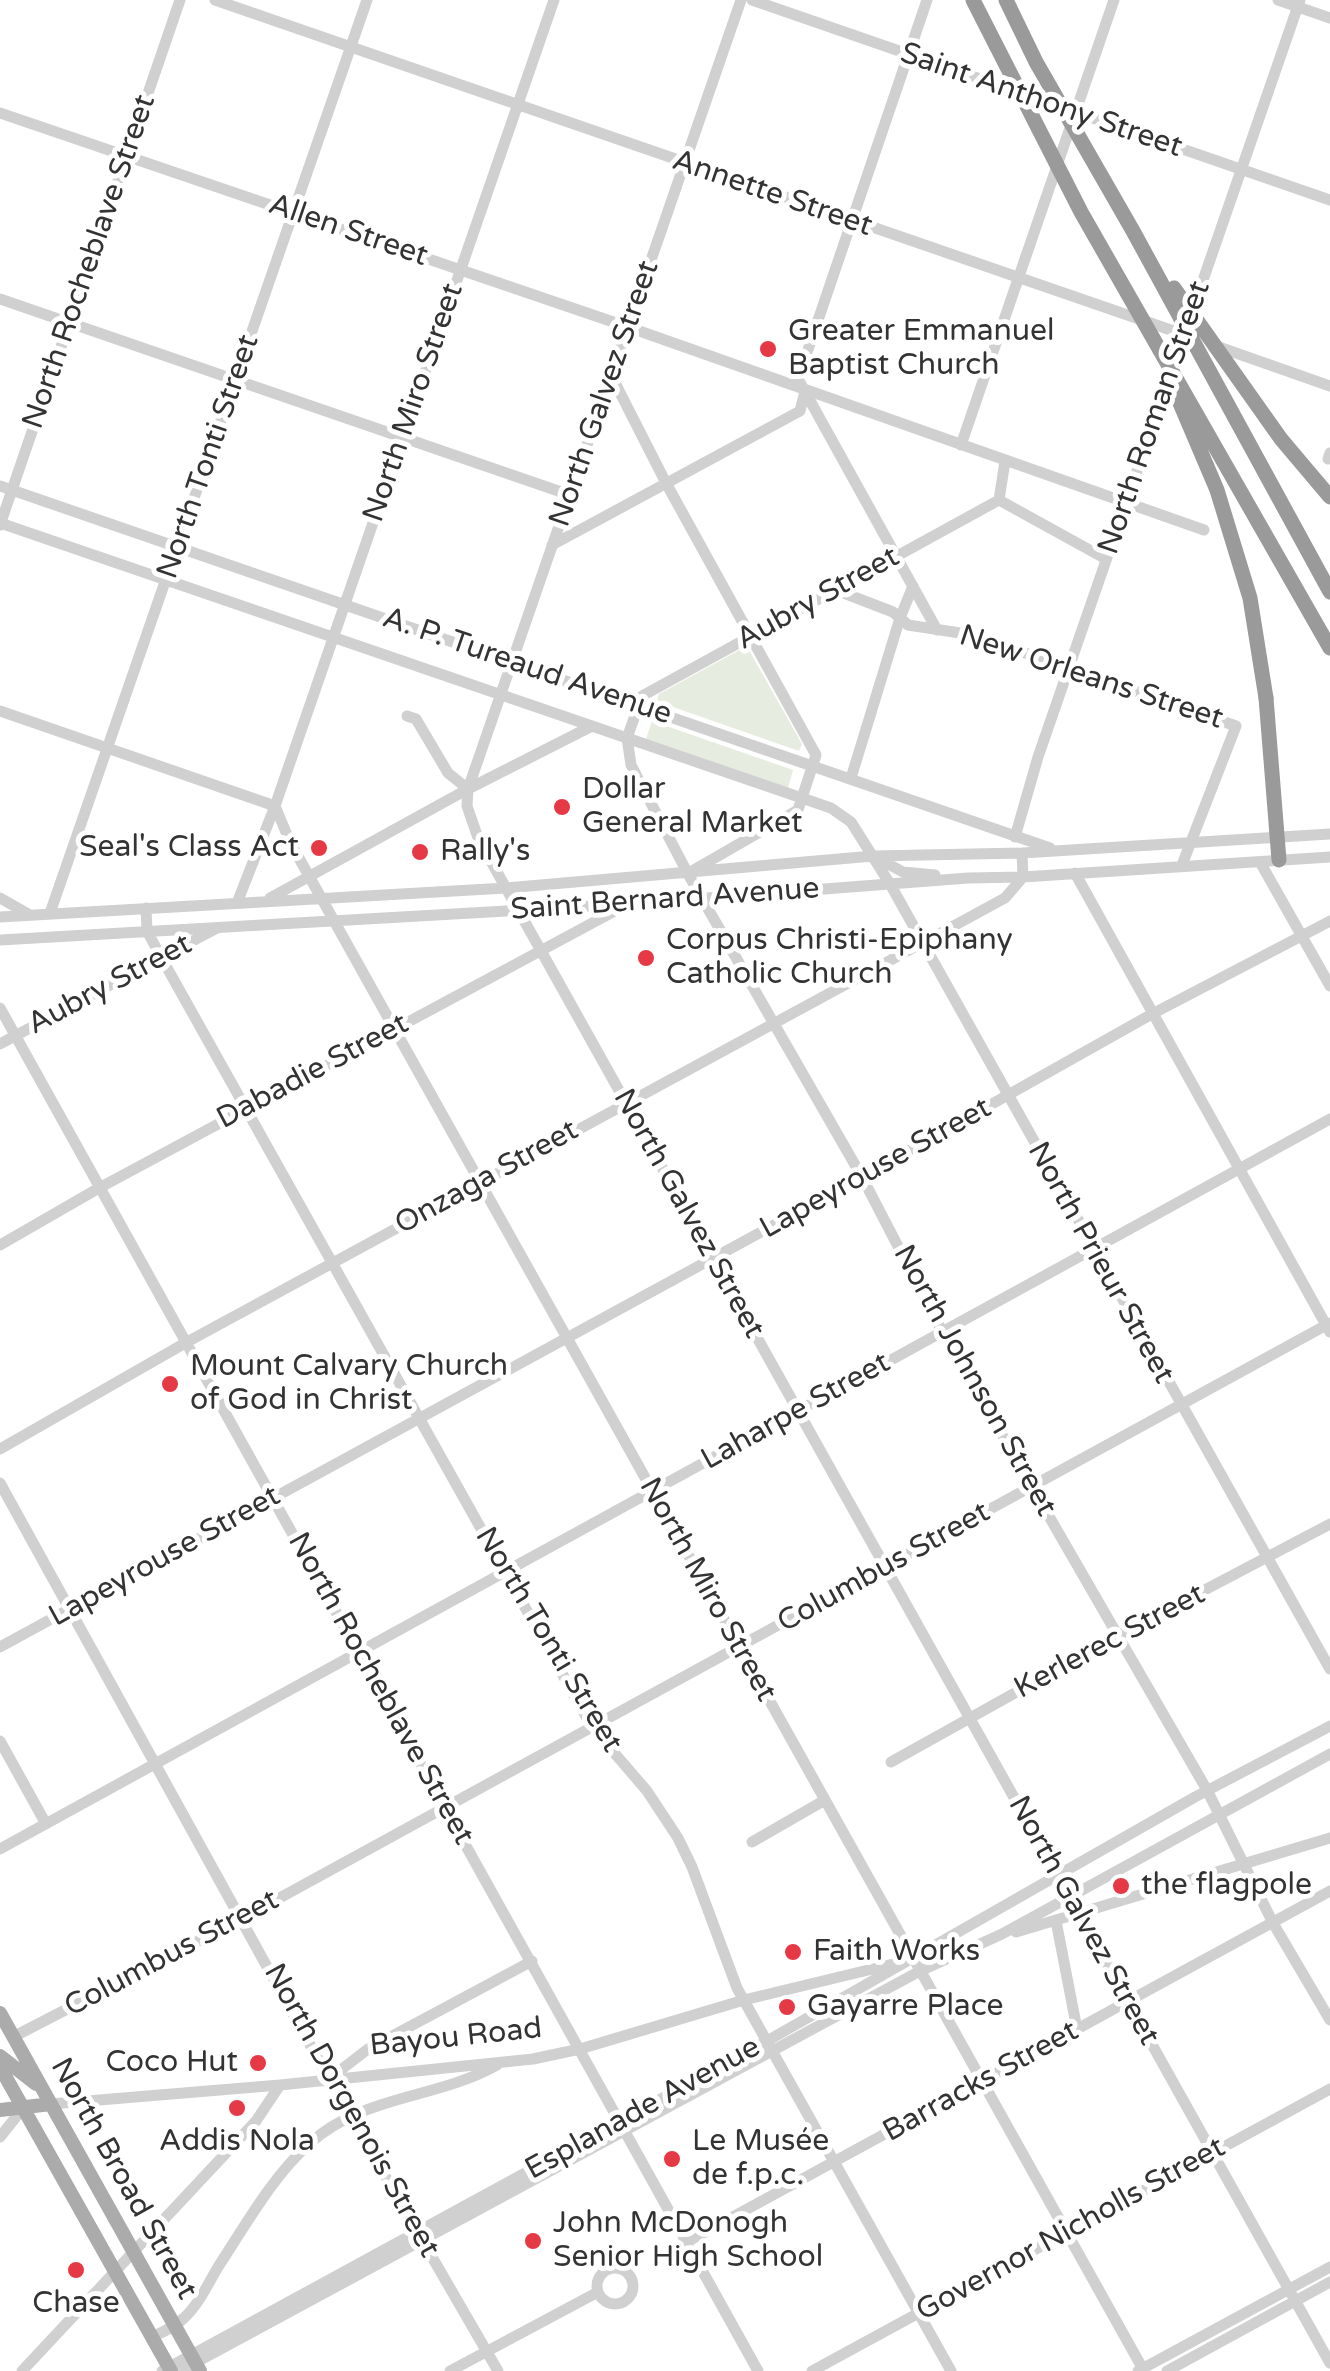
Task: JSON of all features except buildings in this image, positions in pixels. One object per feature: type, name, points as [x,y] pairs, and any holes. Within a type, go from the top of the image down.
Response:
[{"type":"highway","points":[[972,0],[1081,212],[1330,648]]},
{"type":"highway","points":[[1006,0],[1036,62],[1133,230],[1330,592]]},
{"type":"highway","points":[[1133,230],[1269,424],[1330,497]]},
{"type":"highway","points":[[1150,335],[1217,490],[1250,598],[1266,698],[1279,860]]},
{"type":"main road","name":"North Broad Street","points":[[0,2013],[195,2363]]},
{"type":"main road","points":[[0,2056],[40,2088]]},
{"type":"main road","name":"North Broad Street","points":[[0,2068],[170,2370]]},
{"type":"main road","name":"Bayou Road","points":[[0,2110],[51,2104]]},
{"type":"main road","points":[[90,2228],[114,2219]]},
{"type":"street","name":"North Rocheblave Street","points":[[0,524],[6,488],[69,322],[180,0]]},
{"type":"street","name":"Annette Street","points":[[215,0],[1330,386]]},
{"type":"street","name":"North Tonti Street","points":[[50,913],[367,0]]},
{"type":"street","name":"North Miro Street","points":[[237,903],[334,638],[554,0]]},
{"type":"street","name":"North Galvez Street","points":[[740,0],[500,695],[468,790],[467,806],[472,824],[518,910],[1330,2364]]},
{"type":"street","name":"Saint Anthony Street","points":[[752,0],[1330,200]]},
{"type":"street","points":[[927,0],[798,378],[937,630]]},
{"type":"street","points":[[961,445],[1114,0]]},
{"type":"street","points":[[1278,0],[1299,3],[1330,18]]},
{"type":"street","name":"North Roman Street","points":[[1015,837],[1038,757],[1299,3]]},
{"type":"street","name":"Allen Street","points":[[0,113],[628,327],[1204,530]]},
{"type":"street","points":[[0,299],[570,495]]},
{"type":"street","points":[[611,375],[666,484],[816,755],[798,810],[688,874]]},
{"type":"street","points":[[552,545],[800,411],[805,391]]},
{"type":"street","points":[[1005,461],[999,500],[1106,559]]},
{"type":"street","name":"A. P. Tureaud Avenue","points":[[6,488],[1054,849]]},
{"type":"street","name":"Aubry Street","points":[[639,705],[642,696],[999,500]]},
{"type":"street","name":"A. P. Tureaud Avenue","points":[[0,524],[831,808],[851,822],[873,856]]},
{"type":"street","points":[[851,778],[900,618],[914,586]]},
{"type":"street","name":"New Orleans Street","points":[[836,590],[893,612],[908,626],[973,635],[1236,726],[1192,841]]},
{"type":"street","points":[[627,738],[639,705]]},
{"type":"street","points":[[0,711],[275,806]]},
{"type":"street","points":[[407,716],[416,719],[448,774],[468,790]]},
{"type":"street","points":[[264,902],[592,726]]},
{"type":"street","name":"North Johnson Street","points":[[627,738],[631,765],[688,874],[862,1177],[942,1331],[1206,1790],[1273,1923],[1330,2020]]},
{"type":"street","name":"North Miro Street","points":[[275,806],[310,878],[1142,2370]]},
{"type":"street","name":"Saint Bernard Avenue","points":[[0,917],[506,888],[873,856],[1022,852],[1330,834]]},
{"type":"street","points":[[1182,865],[1192,841]]},
{"type":"street","points":[[1022,852],[1023,878]]},
{"type":"street","points":[[873,856],[903,872],[968,878]]},
{"type":"street","name":"North Prieur Street","points":[[873,856],[1330,1669]]},
{"type":"street","name":"Saint Bernard Avenue","points":[[0,940],[335,923],[968,878],[1023,878],[1330,857]]},
{"type":"street","points":[[1260,862],[1330,986]]},
{"type":"street","points":[[1075,873],[1329,1327]]},
{"type":"street","name":"Onzaga Street","points":[[0,1449],[186,1342],[773,1022],[922,946],[1005,898],[1023,878]]},
{"type":"street","points":[[0,898],[30,915]]},
{"type":"street","name":"Dabadie Street","points":[[0,1245],[246,1108],[628,904]]},
{"type":"street","name":"North Tonti Street","points":[[146,908],[148,931],[161,957],[592,1727],[647,1791],[678,1838],[744,2000],[951,2371]]},
{"type":"street","name":"Lapeyrouse Street","points":[[0,1647],[1007,1098],[1152,1014],[1330,921]]},
{"type":"street","name":"Aubry Street","points":[[0,1044],[221,926]]},
{"type":"street","name":"North Rocheblave Street","points":[[0,1008],[758,2371]]},
{"type":"street","name":"Laharpe Street","points":[[0,1849],[1330,1119]]},
{"type":"street","name":"Columbus Street","points":[[13,2036],[243,1918],[1329,1327]]},
{"type":"street","name":"North Dorgenois Street","points":[[0,1483],[350,2115],[498,2371]]},
{"type":"street","name":"Kerlerec Street","points":[[891,1762],[1330,1524]]},
{"type":"street","name":"Esplanade Avenue","points":[[770,2046],[909,1958],[1206,1790],[1330,1726]]},
{"type":"street","points":[[0,1741],[46,1824]]},
{"type":"street","name":"Esplanade Avenue","points":[[170,2370],[195,2363],[770,2046],[993,1939],[1330,1754]]},
{"type":"street","points":[[752,1842],[825,1800]]},
{"type":"street","points":[[993,1939],[1330,1838]]},
{"type":"street","name":"Barracks Street","points":[[685,2243],[1330,1892]]},
{"type":"street","points":[[1056,1920],[1078,2029]]},
{"type":"street","name":"Bayou Road","points":[[51,2104],[280,2086],[501,2063],[580,2050],[744,2000],[909,1958]]},
{"type":"street","points":[[330,2079],[368,2049],[532,1961]]},
{"type":"street","points":[[152,2337],[174,2326],[194,2308],[294,2159],[312,2141],[369,2107],[470,2080],[501,2063]]},
{"type":"street","points":[[22,2371],[256,2121],[280,2086]]},
{"type":"street","name":"Governor Nicholls Street","points":[[812,2371],[1330,2089]]},
{"type":"street","points":[[0,2137],[22,2108]]},
{"type":"street","points":[[1167,2371],[1292,2295],[1330,2267]]},
{"type":"street","points":[[1142,2370],[1292,2295],[1330,2282]]},
{"type":"street","points":[[450,2371],[598,2292]]},
{"type":"shaded area","points":[[743,648],[749,650],[802,744],[799,751],[656,701],[659,694]]},
{"type":"shaded area","points":[[652,721],[793,770],[788,788],[646,739]]},
{"type":"place","name":"Greater Emmanuel Baptist Church","points":[[768,349]]},
{"type":"place","name":"Dollar General Market","points":[[562,807]]},
{"type":"place","name":"Seal's Class Act","points":[[319,848]]},
{"type":"place","name":"Rally's","points":[[420,852]]},
{"type":"place","name":"Corpus Christi-Epiphany Catholic Church","points":[[646,958]]},
{"type":"place","name":"Mount Calvary Church of God in Christ","points":[[170,1384]]},
{"type":"place","name":"the flagpole","points":[[1121,1886]]},
{"type":"place","name":"Faith Works","points":[[793,1952]]},
{"type":"place","name":"Gayarre Place","points":[[787,2007]]},
{"type":"place","name":"Coco Hut","points":[[258,2063]]},
{"type":"place","name":"Addis Nola","points":[[237,2108]]},
{"type":"place","name":"Le Musée de f.p.c.","points":[[672,2159]]},
{"type":"place","name":"John McDonogh Senior High School","points":[[533,2241]]},
{"type":"place","name":"Chase","points":[[76,2270]]}]
